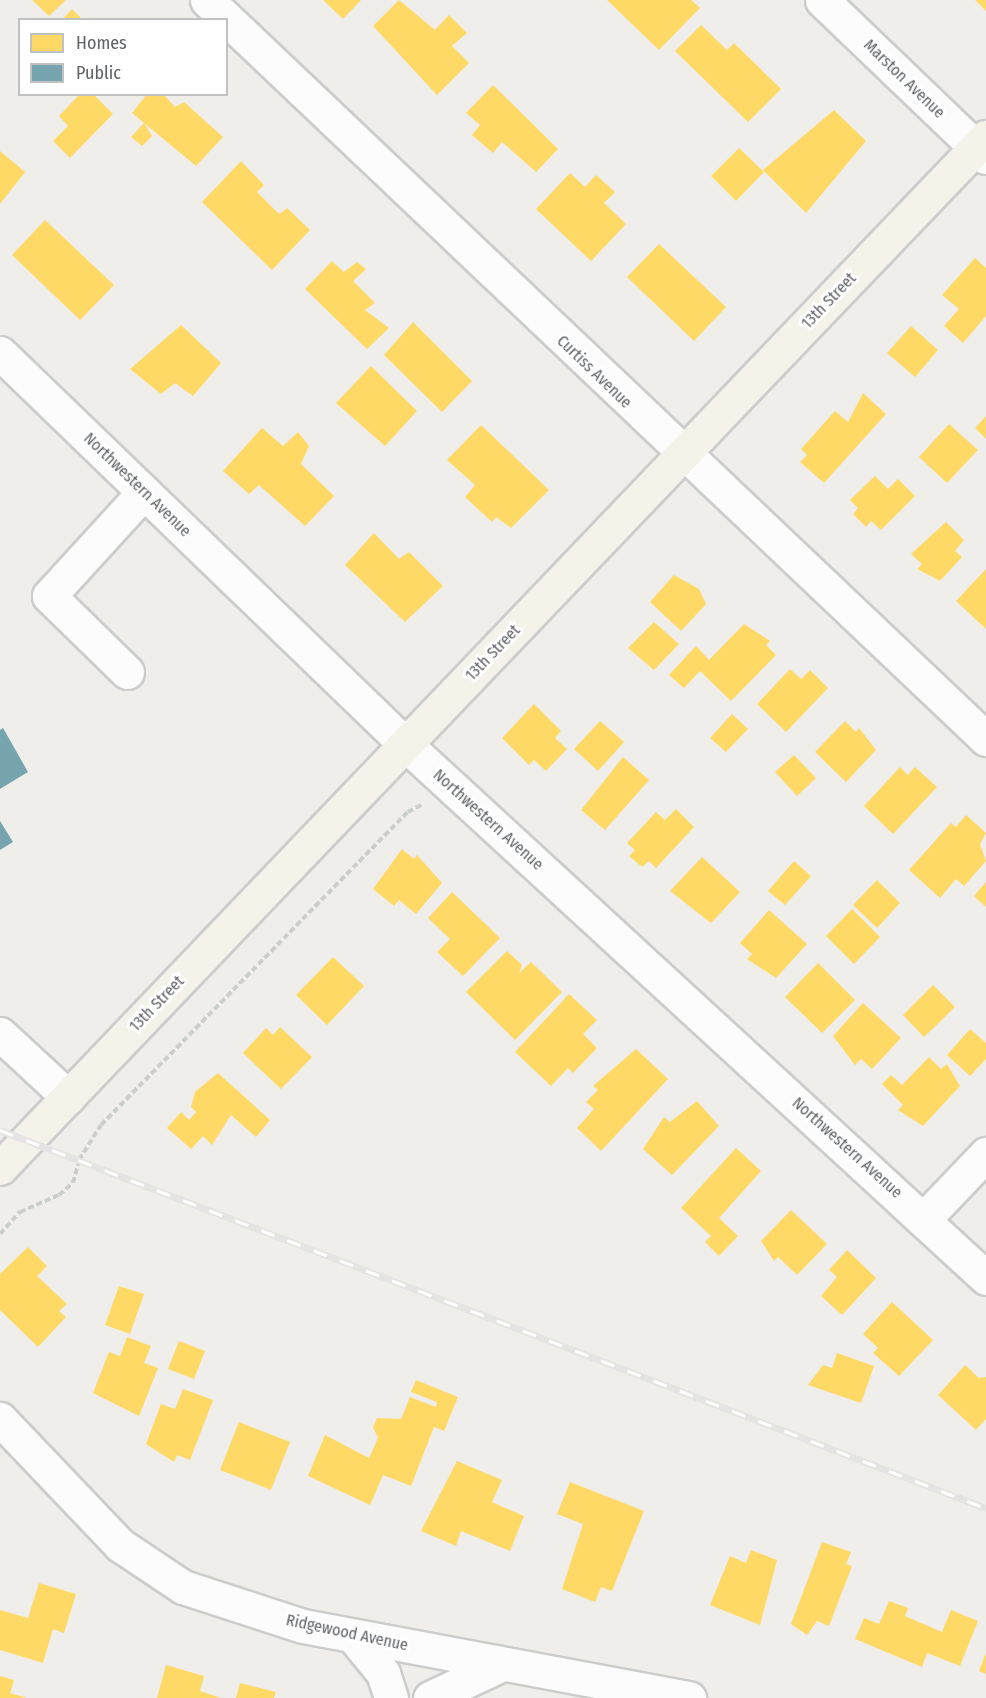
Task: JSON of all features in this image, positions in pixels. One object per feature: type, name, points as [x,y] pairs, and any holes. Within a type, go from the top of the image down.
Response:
[{"type":"main road","name":"13th Street","points":[[0,1168],[682,456],[983,147]]},
{"type":"street","name":"Curtiss Avenue","points":[[207,0],[226,18]]},
{"type":"street","name":"Marston Avenue","points":[[822,0],[983,147]]},
{"type":"street","name":"Curtiss Avenue","points":[[228,20],[682,456],[986,739]]},
{"type":"street","name":"Northwestern Avenue","points":[[0,353],[405,744],[986,1278]]},
{"type":"street","points":[[127,672],[49,596],[144,492]]},
{"type":"street","points":[[0,1034],[68,1097]]},
{"type":"street","points":[[924,1219],[986,1154]]},
{"type":"street","name":"Ridgewood Avenue","points":[[0,1419],[120,1545],[183,1587],[303,1626],[500,1665],[612,1692],[689,1698]]},
{"type":"street","points":[[353,1636],[383,1673],[391,1698]]},
{"type":"street","points":[[430,1698],[500,1665]]},
{"type":"path","points":[[0,1234],[20,1212],[59,1196],[73,1183],[79,1160],[101,1125],[408,812],[428,799]]},
{"type":"building: Homes","points":[[32,0],[66,0],[49,16]]},
{"type":"building: Homes","points":[[323,0],[361,0],[343,19]]},
{"type":"building: Homes","points":[[399,0],[435,30],[449,15],[467,33],[452,46],[469,63],[437,95],[373,26]]},
{"type":"building: Homes","points":[[607,0],[691,0],[700,8],[659,50]]},
{"type":"building: Homes","points":[[975,0],[986,0],[986,11]]},
{"type":"building: Homes","points":[[72,9],[81,18],[64,18]]},
{"type":"building: Homes","points":[[701,25],[727,50],[734,43],[781,89],[748,122],[675,51]]},
{"type":"building: Homes","points":[[493,85],[558,149],[536,172],[502,142],[493,153],[472,135],[480,125],[466,113]]},
{"type":"building: Homes","points":[[78,96],[95,96],[113,114],[70,158],[53,141],[68,126],[59,116]]},
{"type":"building: Homes","points":[[145,96],[165,96],[175,107],[184,102],[223,137],[196,166],[132,113]]},
{"type":"building: Homes","points":[[834,110],[866,141],[806,213],[763,170]]},
{"type":"building: Homes","points":[[144,123],[152,136],[142,146],[131,137]]},
{"type":"building: Homes","points":[[739,148],[764,172],[736,201],[711,176]]},
{"type":"building: Homes","points":[[0,151],[25,172],[0,204]]},
{"type":"building: Homes","points":[[241,161],[264,185],[257,192],[279,214],[287,208],[310,230],[272,270],[202,202]]},
{"type":"building: Homes","points":[[570,173],[585,187],[596,175],[615,192],[604,203],[626,224],[591,261],[536,209]]},
{"type":"building: Homes","points":[[45,220],[114,285],[80,320],[12,255]]},
{"type":"building: Homes","points":[[659,244],[726,307],[694,341],[627,277]]},
{"type":"building: Homes","points":[[975,258],[986,268],[986,316],[963,343],[944,326],[959,309],[942,295]]},
{"type":"building: Homes","points":[[332,261],[344,272],[357,262],[366,269],[353,281],[375,303],[365,310],[389,328],[367,349],[305,289]]},
{"type":"building: Homes","points":[[413,322],[472,381],[442,412],[384,355]]},
{"type":"building: Homes","points":[[181,325],[221,363],[193,396],[175,383],[161,394],[130,369]]},
{"type":"building: Homes","points":[[911,326],[938,350],[915,377],[887,353]]},
{"type":"building: Homes","points":[[371,366],[417,411],[385,446],[336,403]]},
{"type":"building: Homes","points":[[863,393],[886,414],[824,483],[800,462],[807,455],[801,449],[835,411],[848,422]]},
{"type":"building: Homes","points":[[986,416],[986,439],[975,428]]},
{"type":"building: Homes","points":[[949,424],[978,450],[947,483],[919,457]]},
{"type":"building: Homes","points":[[481,425],[549,490],[511,528],[496,517],[492,522],[465,497],[475,485],[447,460]]},
{"type":"building: Homes","points":[[262,428],[283,446],[298,432],[309,446],[301,464],[334,496],[305,526],[259,485],[249,494],[223,471]]},
{"type":"building: Homes","points":[[875,476],[888,489],[898,479],[915,496],[881,530],[871,521],[866,527],[853,514],[858,508],[850,500]]},
{"type":"building: Homes","points":[[946,522],[964,540],[955,551],[962,557],[940,581],[917,569],[922,564],[911,554]]},
{"type":"building: Homes","points":[[374,533],[399,559],[409,552],[443,586],[405,622],[345,565]]},
{"type":"building: Homes","points":[[986,569],[986,629],[956,601]]},
{"type":"building: Homes","points":[[674,575],[699,589],[706,604],[681,631],[650,602]]},
{"type":"building: Homes","points":[[654,622],[679,644],[654,670],[628,648]]},
{"type":"building: Homes","points":[[744,624],[770,641],[766,645],[776,655],[731,701],[700,671],[684,688],[669,675],[696,646],[709,660]]},
{"type":"building: Homes","points":[[790,669],[801,679],[810,670],[828,688],[786,732],[757,704]]},
{"type":"building: Homes","points":[[534,704],[561,731],[555,738],[567,749],[546,771],[534,760],[529,765],[502,738]]},
{"type":"building: Homes","points":[[732,714],[748,729],[726,752],[710,738]]},
{"type":"building: Homes","points":[[600,721],[624,742],[598,771],[574,749]]},
{"type":"building: Homes","points":[[845,721],[856,732],[859,728],[876,750],[846,782],[815,752]]},
{"type":"building: Homes","points":[[794,755],[816,778],[797,796],[775,772]]},
{"type":"building: Homes","points":[[623,757],[649,780],[605,830],[581,810]]},
{"type":"building: Homes","points":[[900,767],[908,775],[915,767],[937,787],[893,834],[864,806]]},
{"type":"building: Homes","points":[[676,809],[694,827],[656,868],[649,861],[642,867],[629,856],[635,850],[627,843],[656,812],[665,820]]},
{"type":"building: Homes","points":[[966,815],[986,833],[980,844],[986,861],[964,886],[956,879],[940,898],[909,870],[951,823],[956,827]]},
{"type":"building: Homes","points":[[402,849],[414,859],[417,855],[442,883],[416,914],[399,900],[394,906],[373,889]]},
{"type":"building: Homes","points":[[702,857],[740,892],[711,923],[670,891]]},
{"type":"building: Homes","points":[[794,861],[811,876],[785,905],[768,891]]},
{"type":"building: Homes","points":[[877,880],[900,903],[877,928],[853,905]]},
{"type":"building: Homes","points":[[986,882],[986,907],[974,896]]},
{"type":"building: Homes","points":[[452,892],[500,938],[463,976],[437,952],[450,939],[428,918]]},
{"type":"building: Homes","points":[[852,909],[880,937],[854,964],[826,936]]},
{"type":"building: Homes","points":[[769,910],[807,944],[776,978],[747,959],[752,954],[740,943]]},
{"type":"building: Homes","points":[[507,951],[522,965],[519,973],[531,962],[562,992],[515,1040],[466,992]]},
{"type":"building: Homes","points":[[333,957],[364,986],[327,1025],[296,995]]},
{"type":"building: Homes","points":[[818,963],[855,1000],[822,1033],[785,997]]},
{"type":"building: Homes","points":[[933,985],[955,1007],[924,1037],[903,1015]]},
{"type":"building: Homes","points":[[569,994],[597,1020],[583,1034],[597,1048],[573,1073],[568,1068],[551,1086],[515,1052]]},
{"type":"building: Homes","points":[[863,1003],[901,1038],[872,1069],[861,1059],[855,1065],[833,1036]]},
{"type":"building: Homes","points":[[280,1027],[312,1057],[281,1089],[243,1053],[266,1028],[273,1035]]},
{"type":"building: Homes","points":[[970,1029],[986,1043],[986,1059],[970,1076],[947,1055]]},
{"type":"building: Homes","points":[[636,1049],[668,1079],[601,1151],[577,1128],[594,1109],[586,1102],[598,1090],[593,1086]]},
{"type":"building: Homes","points":[[929,1057],[941,1069],[947,1064],[960,1086],[923,1126],[898,1110],[903,1105],[882,1084],[891,1075],[902,1085]]},
{"type":"building: Homes","points":[[218,1073],[270,1120],[256,1137],[231,1115],[212,1145],[203,1136],[191,1149],[167,1128],[181,1112],[189,1120],[196,1112],[191,1107],[195,1092]]},
{"type":"building: Homes","points":[[697,1101],[719,1126],[672,1175],[643,1149],[664,1117],[670,1122]]},
{"type":"building: Homes","points":[[736,1148],[761,1171],[719,1218],[738,1236],[719,1256],[705,1242],[711,1236],[681,1208]]},
{"type":"building: Homes","points":[[791,1210],[827,1244],[797,1275],[778,1257],[774,1261],[761,1241]]},
{"type":"building: Homes","points":[[28,1247],[47,1266],[37,1276],[67,1304],[59,1311],[66,1317],[38,1347],[0,1310],[0,1274]]},
{"type":"building: Homes","points":[[847,1250],[876,1278],[842,1315],[821,1296],[837,1277],[829,1270]]},
{"type":"building: Homes","points":[[119,1286],[144,1294],[130,1334],[105,1325]]},
{"type":"building: Homes","points":[[892,1302],[933,1340],[899,1376],[873,1353],[878,1348],[863,1334]]},
{"type":"building: Homes","points":[[127,1337],[151,1346],[144,1363],[158,1368],[139,1416],[93,1393],[109,1352],[120,1356]]},
{"type":"building: Homes","points":[[179,1341],[205,1351],[194,1379],[168,1369]]},
{"type":"building: Homes","points":[[837,1353],[874,1366],[861,1403],[808,1385],[823,1365],[832,1368]]},
{"type":"building: Homes","points":[[965,1365],[979,1378],[986,1377],[986,1419],[976,1430],[938,1395]]},
{"type":"building: Homes","points":[[416,1380],[458,1397],[444,1431],[434,1427],[411,1486],[383,1475],[370,1505],[308,1476],[325,1435],[369,1458],[378,1438],[373,1427],[377,1418],[401,1419],[410,1397],[436,1407],[437,1402],[411,1392]]},
{"type":"building: Homes","points":[[183,1389],[213,1400],[190,1460],[177,1455],[174,1462],[146,1444],[161,1404],[175,1409]]},
{"type":"building: Homes","points":[[239,1422],[290,1442],[271,1490],[220,1470]]},
{"type":"building: Homes","points":[[457,1461],[502,1480],[492,1502],[524,1516],[510,1551],[461,1531],[456,1546],[421,1531]]},
{"type":"building: Homes","points":[[570,1482],[644,1511],[612,1591],[601,1587],[595,1602],[562,1589],[583,1524],[557,1514]]},
{"type":"building: Homes","points":[[822,1542],[851,1552],[846,1564],[852,1566],[829,1626],[817,1621],[807,1635],[791,1624]]},
{"type":"building: Homes","points":[[751,1550],[777,1560],[760,1625],[710,1605],[730,1556],[746,1563]]},
{"type":"building: Homes","points":[[39,1583],[76,1594],[64,1633],[53,1629],[43,1663],[0,1650],[0,1610],[28,1618]]},
{"type":"building: Homes","points":[[889,1601],[908,1608],[905,1616],[942,1632],[951,1610],[978,1621],[960,1666],[927,1653],[922,1667],[855,1639],[864,1618],[879,1624]]},
{"type":"building: Homes","points":[[986,1653],[986,1674],[979,1671]]},
{"type":"building: Homes","points":[[166,1665],[204,1676],[200,1691],[221,1698],[157,1698]]},
{"type":"building: Homes","points":[[0,1676],[14,1680],[10,1693],[27,1698],[0,1698]]},
{"type":"building: Homes","points":[[240,1683],[276,1692],[274,1698],[236,1698]]},
{"type":"building: Public","points":[[3,728],[28,772],[0,789],[0,730]]},
{"type":"building: Public","points":[[0,821],[13,842],[0,850]]},
{"type":"railway","points":[[0,1130],[986,1508]]}]
